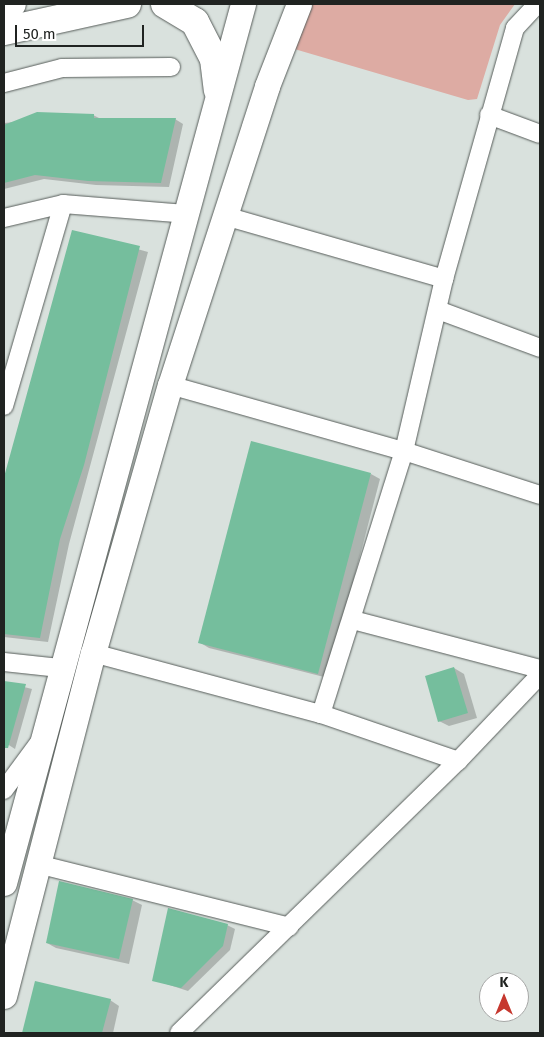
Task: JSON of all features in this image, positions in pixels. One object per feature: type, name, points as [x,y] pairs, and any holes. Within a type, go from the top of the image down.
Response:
[{"type":"highway","points":[[4,6],[12,4]]},
{"type":"highway","points":[[4,31],[127,4]]},
{"type":"highway","points":[[165,4],[194,22],[214,59],[218,90]]},
{"type":"main road","points":[[4,883],[63,657],[186,214],[242,4]]},
{"type":"main road","points":[[4,996],[90,664],[170,385],[267,86],[299,4]]},
{"type":"main road","points":[[63,657],[90,664]]},
{"type":"street","points":[[321,714],[353,620],[404,451],[444,279],[514,28],[537,4]]},
{"type":"street","points":[[4,83],[62,68],[171,67]]},
{"type":"street","points":[[490,114],[540,134]]},
{"type":"street","points":[[4,406],[11,356],[63,204]]},
{"type":"street","points":[[4,218],[63,204],[186,214]]},
{"type":"street","points":[[225,216],[444,279]]},
{"type":"street","points":[[438,310],[540,348]]},
{"type":"street","points":[[170,385],[404,451],[540,495]]},
{"type":"street","points":[[353,620],[540,669]]},
{"type":"street","points":[[4,662],[63,657]]},
{"type":"street","points":[[90,664],[321,714],[458,761]]},
{"type":"street","points":[[179,1033],[290,927],[458,761],[540,675]]},
{"type":"street","points":[[4,790],[43,736]]},
{"type":"street","points":[[37,864],[290,927]]},
{"type":"shaded area","points":[[313,4],[515,4],[500,25],[477,99],[468,100],[291,48]]},
{"type":"building","points":[[37,112],[94,114],[94,118],[176,118],[161,183],[88,181],[35,175],[4,183],[4,125]]},
{"type":"building","points":[[72,230],[140,246],[84,465],[60,539],[40,638],[4,634],[4,477]]},
{"type":"building","points":[[251,441],[371,473],[318,674],[198,643]]},
{"type":"building","points":[[454,667],[468,713],[438,722],[425,676]]},
{"type":"building","points":[[4,681],[26,684],[8,748],[4,748]]},
{"type":"building","points":[[59,881],[133,899],[119,959],[46,943]]},
{"type":"building","points":[[168,908],[228,924],[223,946],[181,988],[152,981]]},
{"type":"building","points":[[35,981],[111,999],[102,1033],[22,1033]]}]
